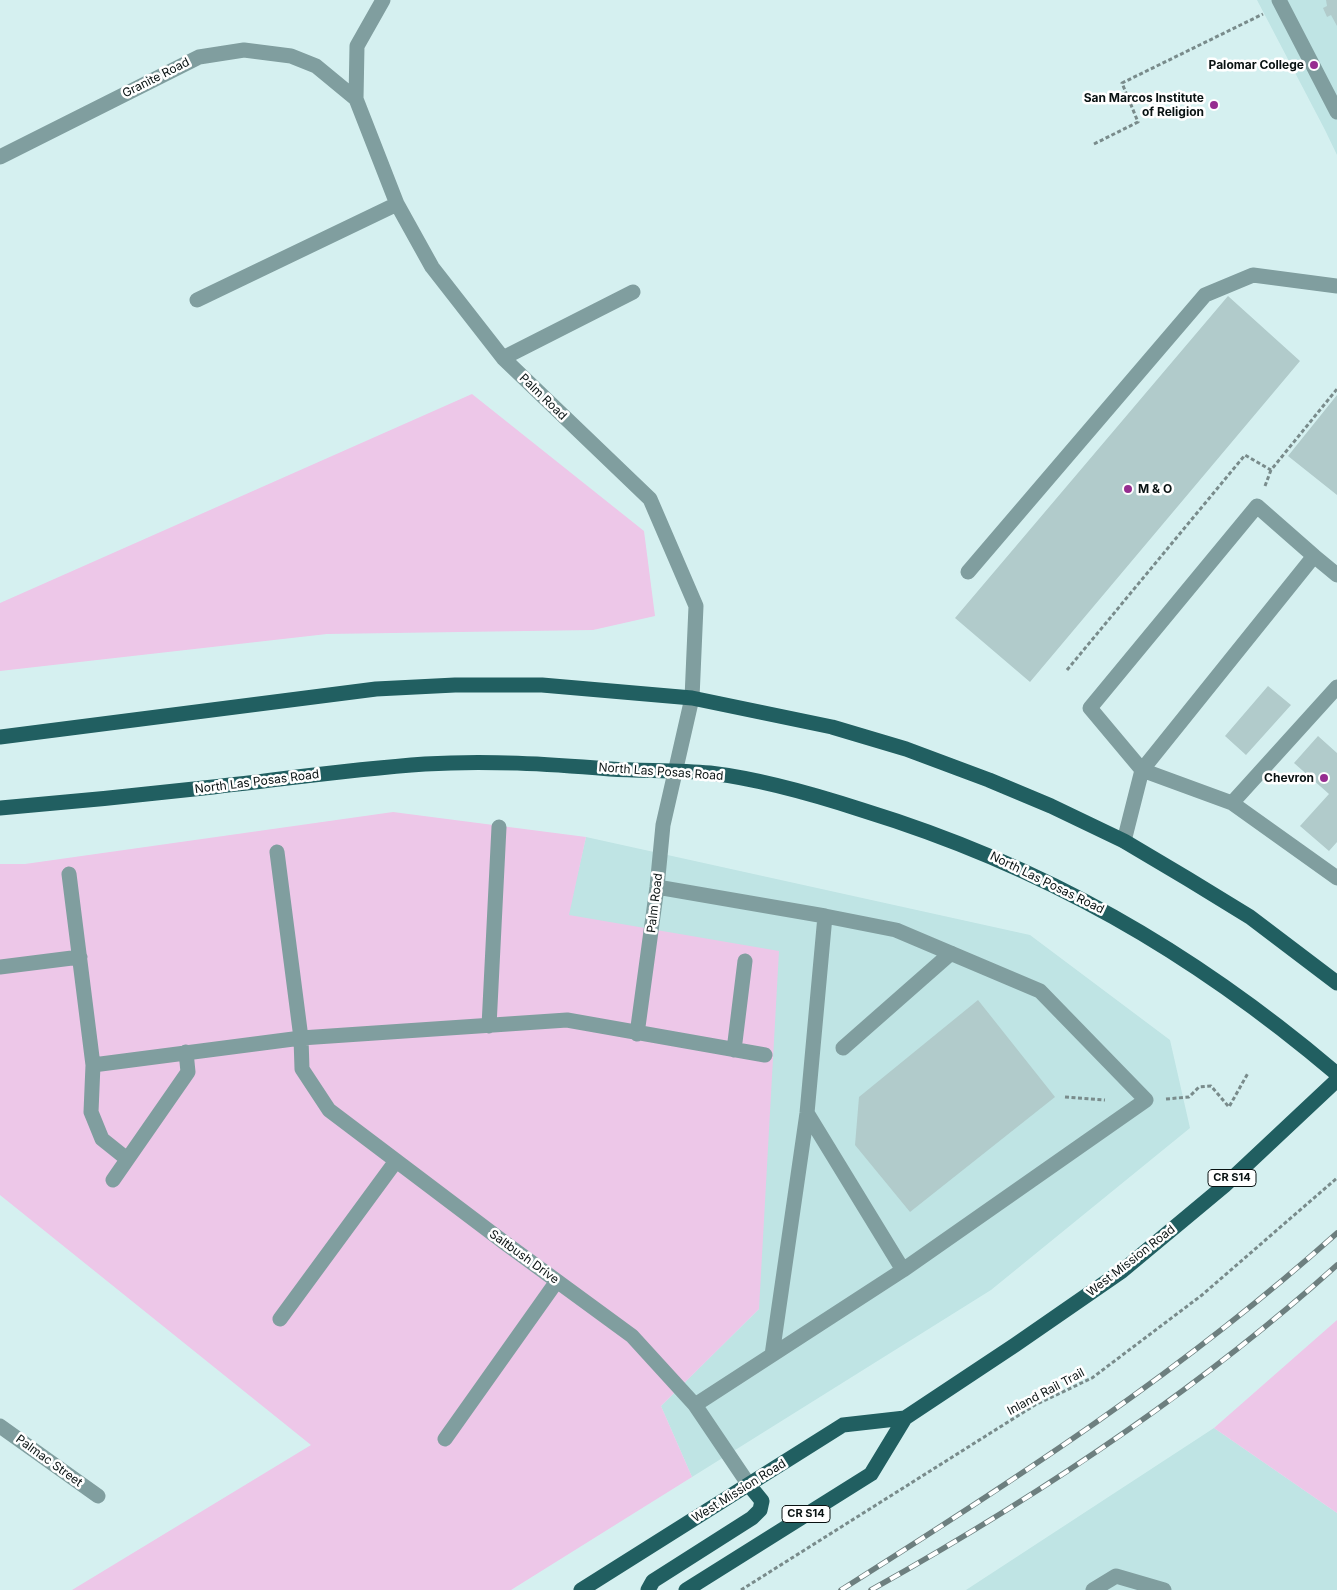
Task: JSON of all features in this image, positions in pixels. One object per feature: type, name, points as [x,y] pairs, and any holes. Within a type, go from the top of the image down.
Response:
[{"type":"main road","points":[[0,737],[376,689],[455,685],[542,685],[692,698],[832,727],[906,749],[1051,806],[1124,841],[1250,917],[1337,983]]},
{"type":"main road","name":"North Las Posas Road","points":[[0,808],[427,764],[490,762],[676,772],[710,774],[754,782],[833,801],[956,841],[1056,886],[1142,932],[1242,998],[1287,1032],[1337,1074]]},
{"type":"main road","name":"West Mission Road","points":[[686,1590],[871,1474],[905,1418],[1015,1345],[1122,1270],[1224,1186],[1337,1080]]},
{"type":"main road","name":"West Mission Road","points":[[581,1590],[843,1425],[905,1418]]},
{"type":"main road","points":[[648,1590],[653,1581],[752,1518],[760,1510],[762,1501],[749,1485]]},
{"type":"street","points":[[356,99],[357,46],[383,0]]},
{"type":"street","points":[[1280,2],[1337,112]]},
{"type":"street","name":"Granite Road","points":[[0,157],[199,56],[244,50],[291,56],[316,66],[356,99]]},
{"type":"street","name":"Palm Road","points":[[356,99],[397,204],[432,267],[503,358],[650,499],[696,606],[692,698],[663,826],[657,887],[637,1034]]},
{"type":"street","points":[[197,300],[397,204]]},
{"type":"street","points":[[968,572],[1205,295],[1253,275],[1337,286]]},
{"type":"street","points":[[503,358],[633,292]]},
{"type":"street","points":[[1337,575],[1257,506],[1090,708],[1142,770],[1232,803],[1337,878]]},
{"type":"street","points":[[1124,841],[1142,770],[1314,556]]},
{"type":"street","points":[[1232,803],[1337,687]]},
{"type":"street","points":[[489,1026],[500,827]]},
{"type":"street","name":"Saltbush Drive","points":[[277,852],[300,1038],[302,1069],[329,1110],[632,1336],[695,1405],[749,1485]]},
{"type":"street","points":[[69,874],[93,1065],[91,1112],[102,1139],[127,1159]]},
{"type":"street","points":[[657,887],[896,930],[1040,991],[1146,1100],[903,1270],[695,1405]]},
{"type":"street","points":[[772,1354],[807,1113],[825,916]]},
{"type":"street","points":[[843,1048],[951,953]]},
{"type":"street","points":[[0,967],[80,956]]},
{"type":"street","points":[[734,1050],[745,962]]},
{"type":"street","points":[[93,1065],[300,1038],[567,1020],[637,1034],[765,1055]]},
{"type":"street","points":[[113,1180],[188,1072],[186,1052]]},
{"type":"street","points":[[807,1113],[903,1270]]},
{"type":"street","points":[[280,1320],[396,1161]]},
{"type":"street","points":[[445,1439],[558,1281]]},
{"type":"street","name":"Palmac Street","points":[[0,1426],[98,1496]]},
{"type":"street","points":[[1093,1590],[1116,1576],[1164,1590]]},
{"type":"path","points":[[1094,144],[1138,122],[1122,83],[1280,2]]},
{"type":"path","points":[[1067,670],[1245,455],[1272,470],[1337,389]]},
{"type":"path","name":"Inland Rail Trail","points":[[741,1590],[1035,1405],[1092,1378],[1217,1283],[1337,1178]]},
{"type":"shaded area","name":"Palomar College","points":[[1257,0],[1337,0],[1337,155],[1325,130]]},
{"type":"shaded area","points":[[472,394],[644,531],[655,616],[593,630],[327,634],[0,671],[0,603]]},
{"type":"shaded area","points":[[393,812],[586,837],[569,915],[779,951],[759,1309],[661,1406],[692,1477],[511,1590],[72,1590],[311,1445],[0,1195],[0,864],[25,864]]},
{"type":"shaded area","points":[[586,837],[1030,935],[1170,1040],[1190,1128],[991,1290],[692,1477],[661,1406],[759,1309],[568,915]]},
{"type":"shaded area","points":[[1337,1320],[1337,1513],[1214,1428]]},
{"type":"shaded area","points":[[1214,1428],[1337,1513],[1337,1590],[966,1590]]},
{"type":"building","points":[[1326,0],[1337,0],[1337,26],[1331,15],[1327,17],[1323,8],[1327,6]]},
{"type":"building","name":"M & O","points":[[1228,296],[1300,361],[1030,682],[955,618]]},
{"type":"building","points":[[1337,395],[1337,495],[1288,456]]},
{"type":"building","points":[[1268,686],[1291,705],[1246,755],[1225,736]]},
{"type":"building","name":"Chevron","points":[[1318,736],[1337,753],[1337,842],[1329,851],[1300,826],[1329,794],[1294,763]]},
{"type":"building","points":[[978,1000],[1055,1097],[910,1212],[855,1145],[859,1097]]},
{"type":"railway","points":[[841,1590],[1034,1465],[1158,1378],[1219,1332],[1337,1233]]},
{"type":"railway","points":[[871,1590],[994,1518],[1113,1440],[1228,1356],[1337,1265]]},
{"type":"place","name":"Palomar College","points":[[1314,65]]},
{"type":"place","name":"San Marcos Institute of Religion","points":[[1214,105]]},
{"type":"place","name":"M & O","points":[[1128,489]]},
{"type":"place","name":"Chevron","points":[[1324,778]]}]
